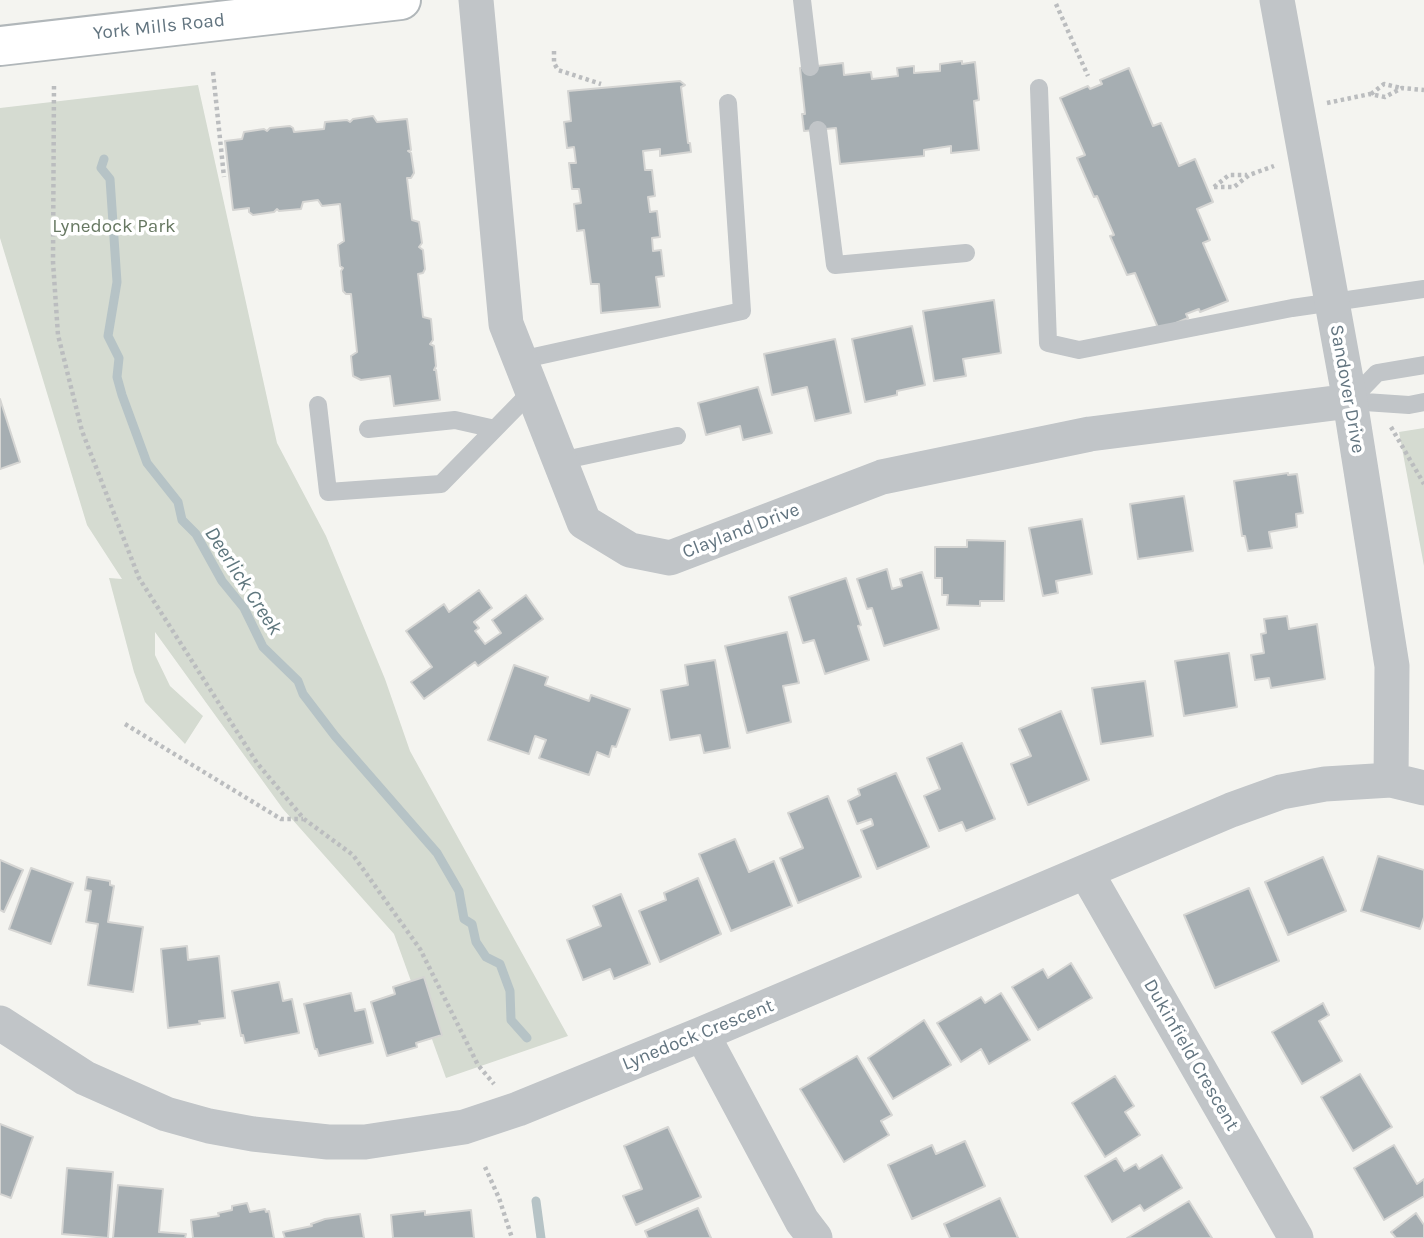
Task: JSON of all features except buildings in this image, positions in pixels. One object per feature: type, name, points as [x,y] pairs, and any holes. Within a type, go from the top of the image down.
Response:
[{"type":"main road","name":"York Mills Road","points":[[0,46],[401,0]]},
{"type":"street","name":"Clayland Drive","points":[[476,0],[506,324],[584,522],[630,550],[670,558],[882,477],[1090,434],[1350,401]]},
{"type":"street","name":"Sandover Drive","points":[[1277,0],[1350,401],[1408,784]]},
{"type":"street","name":"Lynedock Crescent","points":[[0,1023],[85,1078],[166,1114],[209,1126],[328,1142],[365,1142],[464,1127],[518,1109],[702,1034],[1231,810],[1281,792],[1325,784],[1408,784]]},
{"type":"street","name":"Dukinfield Crescent","points":[[1086,872],[1296,1238]]},
{"type":"street","points":[[702,1034],[802,1221],[815,1238]]},
{"type":"lane","points":[[802,0],[810,67]]},
{"type":"lane","points":[[1039,88],[1048,343],[1079,350],[1332,302],[1424,289]]},
{"type":"lane","points":[[318,405],[328,492],[441,484],[495,429],[527,375],[742,311],[729,103]]},
{"type":"lane","points":[[818,130],[835,265],[966,253]]},
{"type":"lane","points":[[1350,401],[1377,373],[1424,365]]},
{"type":"lane","points":[[1350,401],[1409,405],[1424,402]]},
{"type":"lane","points":[[368,429],[455,420],[495,429]]},
{"type":"lane","points":[[560,461],[677,436]]},
{"type":"path","points":[[1056,4],[1088,76]]},
{"type":"path","points":[[554,51],[554,63],[558,70],[601,84]]},
{"type":"path","points":[[213,72],[224,177]]},
{"type":"path","points":[[1297,110],[1370,94],[1384,84],[1424,90]]},
{"type":"path","points":[[54,86],[53,262],[58,335],[82,431],[139,578],[257,763],[304,819],[353,855],[421,949],[478,1065],[518,1109]]},
{"type":"path","points":[[1370,94],[1385,97],[1402,88]]},
{"type":"path","points":[[1249,175],[1229,175],[1214,187],[1234,187],[1249,175],[1304,154]]},
{"type":"path","points":[[1389,423],[1424,484]]},
{"type":"path","points":[[125,724],[281,819],[304,819]]},
{"type":"path","points":[[485,1167],[512,1238]]},
{"type":"green space","name":"Lynedock Park","points":[[198,85],[277,443],[326,536],[385,679],[410,751],[568,1036],[446,1078],[394,934],[283,809],[155,632],[155,655],[170,686],[203,716],[185,744],[145,702],[134,672],[109,578],[122,579],[87,525],[0,238],[0,108]]},
{"type":"green space","points":[[1424,428],[1424,566],[1399,432]]},
{"type":"waterway","name":"Deerlick Creek","points":[[104,159],[101,168],[110,179],[117,282],[108,336],[119,358],[117,377],[147,463],[178,502],[182,520],[196,534],[222,581],[244,608],[263,647],[298,681],[303,694],[335,736],[437,853],[459,891],[464,919],[472,924],[476,942],[486,957],[500,964],[510,991],[511,1020],[527,1038]]},
{"type":"waterway","name":"Deerlick Creek","points":[[536,1201],[541,1238]]}]
